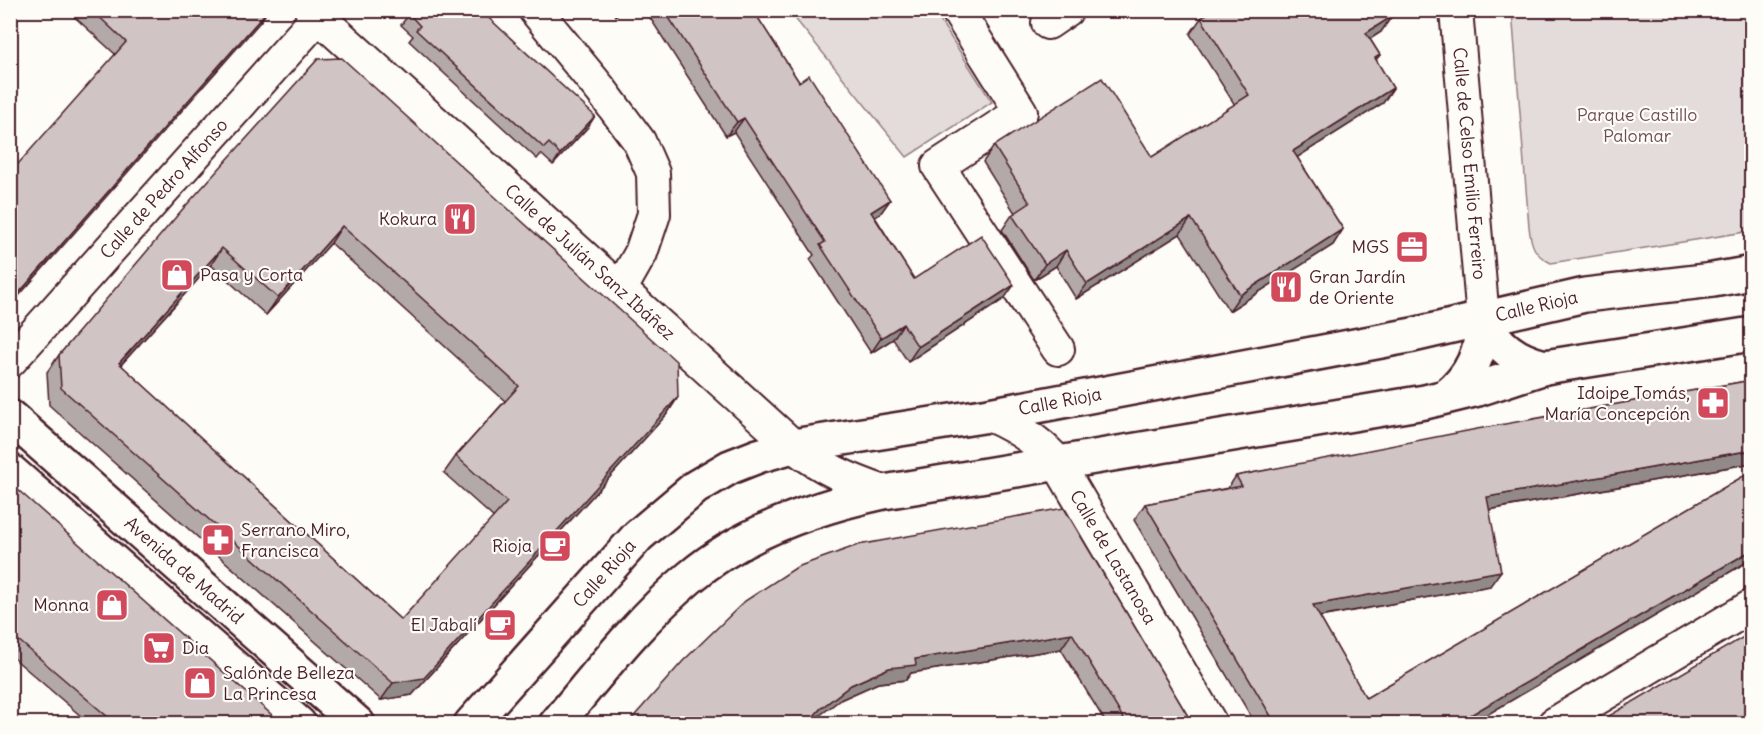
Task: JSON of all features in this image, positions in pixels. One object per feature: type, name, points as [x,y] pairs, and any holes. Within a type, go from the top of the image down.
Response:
[{"type":"main road","name":"Calle Rioja","points":[[471,723],[638,536],[696,487],[730,467],[758,456],[793,446],[989,415],[1413,335],[1585,295],[1713,280],[1752,273]]},
{"type":"main road","points":[[1483,319],[1492,336],[1513,355],[1545,367]]},
{"type":"main road","points":[[1447,396],[1467,376],[1476,361],[1483,319]]},
{"type":"main road","points":[[556,723],[656,608],[689,578],[748,539],[779,524],[832,505],[884,492],[1401,406],[1478,389],[1545,367],[1752,334]]},
{"type":"main road","name":"Avenida de Madrid","points":[[10,417],[358,723]]},
{"type":"main road","points":[[10,471],[299,723]]},
{"type":"street","points":[[536,10],[639,141],[653,173],[654,214],[641,253],[620,290]]},
{"type":"street","points":[[957,10],[1021,112],[938,166],[1058,349]]},
{"type":"street","name":"Calle de Celso Emilio Ferreiro","points":[[1456,10],[1483,319]]},
{"type":"street","name":"Calle de Julián Sanz Ibáñez","points":[[314,14],[793,446],[819,465],[843,478],[884,492]]},
{"type":"street","name":"Calle de Pedro Alfonso","points":[[10,361],[314,14]]},
{"type":"street","name":"Calle de Lastanosa","points":[[989,415],[1011,424],[1030,437],[1044,447],[1057,462],[1211,723]]},
{"type":"street","points":[[1554,723],[1752,606]]},
{"type":"green space","points":[[789,11],[934,11],[992,102],[907,157]]},
{"type":"green space","name":"Parque Castillo Palomar","points":[[1512,11],[1751,11],[1751,231],[1551,263],[1541,257],[1532,244],[1529,227]]},
{"type":"building","points":[[92,10],[268,10],[10,303],[10,173],[126,42]]},
{"type":"building","points":[[412,10],[480,10],[595,116],[560,154],[549,143],[544,148],[416,30],[420,26],[409,14]]},
{"type":"building","points":[[664,10],[753,10],[799,82],[809,75],[890,200],[871,212],[914,279],[981,235],[1014,285],[918,347],[903,324],[881,338],[820,245],[825,242],[744,118],[737,122]]},
{"type":"building","points":[[1213,10],[1388,10],[1391,17],[1366,33],[1380,55],[1375,58],[1393,88],[1293,151],[1343,229],[1240,295],[1191,218],[1087,284],[1066,250],[1045,264],[1012,215],[1030,203],[994,146],[1102,78],[1152,157],[1249,95],[1201,18]]},
{"type":"building","points":[[342,58],[677,362],[678,397],[424,678],[393,683],[61,388],[59,355],[181,211],[318,59]],"holes":[[[342,226],[519,386],[456,456],[507,502],[401,620],[119,363],[222,248],[278,298]]]},
{"type":"building","points":[[1752,380],[1752,450],[1487,497],[1501,571],[1313,605],[1366,698],[1752,471],[1752,550],[1457,723],[1275,723],[1145,504],[1242,486],[1236,476],[1477,429]]},
{"type":"building","points":[[17,489],[281,723],[115,723],[10,633],[10,495]]},
{"type":"building","points":[[1064,508],[1192,723],[1126,723],[1072,633],[915,659],[916,665],[889,668],[851,685],[820,709],[808,723],[628,723],[683,661],[745,601],[797,567],[858,545]]},
{"type":"building","points":[[1752,632],[1752,723],[1597,723]]},
{"type":"place","name":"Kokura","points":[[460,219]]},
{"type":"place","name":"MGS","points":[[1412,247]]},
{"type":"place","name":"Pasa y Corta","points":[[177,275]]},
{"type":"place","name":"Gran Jardín de Oriente","points":[[1286,287]]},
{"type":"place","name":"Idoipe Tomás, María Concepción","points":[[1713,403]]},
{"type":"place","name":"Serrano Miro, Francisca","points":[[218,540]]},
{"type":"place","name":"Rioja","points":[[555,546]]},
{"type":"place","name":"Monna","points":[[112,605]]},
{"type":"place","name":"El Jabalí","points":[[500,625]]},
{"type":"place","name":"Dia","points":[[159,648]]},
{"type":"place","name":"Salón de Belleza La Princesa","points":[[200,683]]}]
